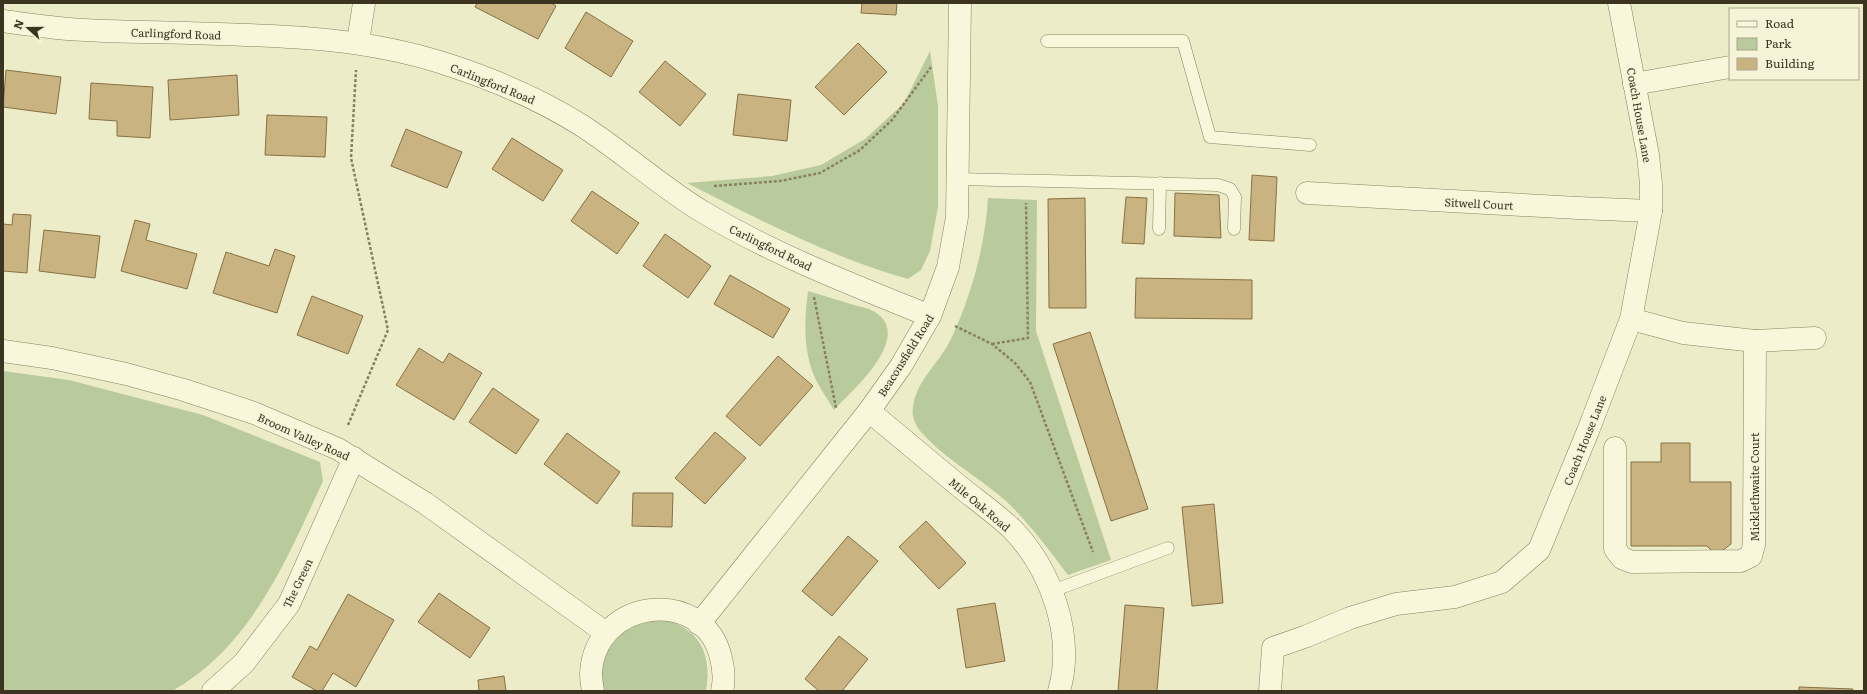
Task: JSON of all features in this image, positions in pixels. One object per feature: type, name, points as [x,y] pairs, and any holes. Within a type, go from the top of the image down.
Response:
[{"type":"street","points":[[358,42],[364,3]]},
{"type":"street","name":"Beaconsfield Road","points":[[700,624],[869,411],[901,366],[930,316],[948,267],[957,217],[960,3]]},
{"type":"street","name":"Coach House Lane","points":[[1270,691],[1273,648],[1350,618],[1396,604],[1455,597],[1502,582],[1539,550],[1588,431],[1631,319],[1651,210],[1651,184],[1648,155],[1619,3]]},
{"type":"street","name":"Carlingford Road","points":[[3,21],[67,29],[288,36],[358,42],[409,52],[451,65],[493,81],[538,101],[582,125],[669,190],[739,233],[808,266],[930,316]]},
{"type":"street","points":[[1634,84],[1729,67]]},
{"type":"street","name":"Sitwell Court","points":[[1307,193],[1570,208],[1651,210]]},
{"type":"street","points":[[1631,319],[1683,333],[1755,341],[1814,338]]},
{"type":"street","name":"Micklethwaite Court","points":[[1615,448],[1615,549],[1622,558],[1632,562],[1741,562],[1750,556],[1754,545],[1755,341]]},
{"type":"street","name":"Broom Valley Road","points":[[3,351],[52,358],[126,374],[184,390],[254,413],[346,453],[425,503],[606,632]]},
{"type":"street","name":"Mile Oak Road","points":[[869,411],[1012,530],[1037,561],[1052,591],[1061,626],[1064,653],[1062,680],[1059,691]]},
{"type":"street","name":"The Green","points":[[213,691],[244,663],[289,604],[346,453]]},
{"type":"street","points":[[593,691],[591,673],[596,650],[606,632],[624,617],[645,609],[664,608],[687,615],[700,624],[705,628],[719,648],[724,670],[724,684],[722,691]]},
{"type":"lane","points":[[1048,41],[1183,41],[1210,137],[1310,145]]},
{"type":"lane","points":[[958,179],[1218,185],[1230,189],[1235,197],[1234,229]]},
{"type":"lane","points":[[1159,229],[1160,183]]},
{"type":"lane","points":[[1052,591],[1168,548]]},
{"type":"path","points":[[346,453],[388,330],[351,158],[358,42]]},
{"type":"path","points":[[669,190],[780,181],[820,173],[860,150],[892,120],[932,66]]},
{"type":"path","points":[[992,344],[1028,338],[1026,181]]},
{"type":"path","points":[[808,266],[843,444]]},
{"type":"path","points":[[930,316],[992,344],[1015,363],[1030,382],[1101,574]]},
{"type":"green space","points":[[930,51],[938,106],[938,207],[930,251],[921,270],[908,279],[851,260],[795,236],[687,183],[772,176],[821,165],[865,139],[904,103]]},
{"type":"green space","points":[[988,198],[1037,200],[1036,331],[1111,560],[1068,575],[1023,518],[1006,501],[932,443],[918,428],[913,418],[913,407],[918,389],[950,341],[964,307],[976,271],[984,235]]},
{"type":"green space","points":[[808,291],[875,312],[885,323],[888,335],[884,349],[866,377],[834,410],[816,380],[809,358],[805,325]]},
{"type":"green space","points":[[3,371],[69,380],[203,415],[320,462],[323,481],[295,541],[264,599],[245,626],[224,651],[200,673],[172,691],[3,691]]},
{"type":"green space","points":[[650,619],[667,620],[690,632],[697,639],[706,657],[706,691],[604,691],[601,672],[602,662],[610,644],[616,636],[632,624]]},
{"type":"building","points":[[477,3],[551,3],[556,6],[538,39],[475,7]]},
{"type":"building","points":[[862,3],[897,3],[896,15],[861,13]]},
{"type":"building","points":[[586,12],[633,41],[611,77],[565,48]]},
{"type":"building","points":[[858,43],[887,72],[844,115],[815,87]]},
{"type":"building","points":[[665,61],[706,94],[680,126],[639,92]]},
{"type":"building","points":[[6,70],[61,77],[56,114],[3,107]]},
{"type":"building","points":[[237,75],[239,115],[170,120],[168,80]]},
{"type":"building","points":[[91,83],[153,87],[150,138],[117,136],[117,121],[89,119]]},
{"type":"building","points":[[738,94],[791,100],[787,141],[733,135]]},
{"type":"building","points":[[267,115],[327,117],[325,157],[265,155]]},
{"type":"building","points":[[406,129],[462,152],[447,188],[391,166]]},
{"type":"building","points":[[512,138],[563,170],[543,201],[492,169]]},
{"type":"building","points":[[1252,175],[1277,177],[1274,241],[1249,240]]},
{"type":"building","points":[[592,191],[639,223],[617,254],[571,221]]},
{"type":"building","points":[[1175,193],[1219,195],[1221,238],[1174,236]]},
{"type":"building","points":[[1126,197],[1147,198],[1144,244],[1122,243]]},
{"type":"building","points":[[1085,198],[1086,308],[1049,308],[1048,199]]},
{"type":"building","points":[[13,214],[31,215],[27,273],[3,271],[3,224],[12,225]]},
{"type":"building","points":[[135,220],[150,224],[146,240],[197,254],[187,289],[121,271]]},
{"type":"building","points":[[44,230],[100,236],[95,278],[39,271]]},
{"type":"building","points":[[665,234],[711,266],[688,298],[643,266]]},
{"type":"building","points":[[275,249],[295,256],[277,313],[213,293],[226,252],[269,266]]},
{"type":"building","points":[[730,275],[790,309],[773,338],[714,304]]},
{"type":"building","points":[[1136,278],[1252,280],[1252,319],[1135,318]]},
{"type":"building","points":[[312,296],[363,316],[348,354],[297,335]]},
{"type":"building","points":[[1090,332],[1148,509],[1111,521],[1053,344]]},
{"type":"building","points":[[419,348],[443,363],[449,353],[482,373],[454,420],[396,385]]},
{"type":"building","points":[[778,356],[813,386],[760,446],[726,416]]},
{"type":"building","points":[[493,388],[539,420],[516,454],[469,422]]},
{"type":"building","points":[[715,432],[746,458],[705,504],[675,478]]},
{"type":"building","points":[[567,433],[620,472],[597,504],[544,464]]},
{"type":"building","points":[[1661,443],[1690,443],[1690,482],[1731,482],[1731,544],[1722,551],[1712,551],[1707,546],[1631,546],[1631,462],[1661,462]]},
{"type":"building","points":[[633,493],[673,493],[672,527],[632,526]]},
{"type":"building","points":[[1214,504],[1223,603],[1192,606],[1182,507]]},
{"type":"building","points":[[926,521],[966,563],[939,589],[899,547]]},
{"type":"building","points":[[848,536],[878,561],[832,616],[802,591]]},
{"type":"building","points":[[439,593],[490,628],[470,658],[418,622]]},
{"type":"building","points":[[348,594],[394,620],[356,687],[333,673],[322,691],[317,691],[292,677],[310,646],[317,650]]},
{"type":"building","points":[[995,603],[1005,661],[966,668],[957,609]]},
{"type":"building","points":[[1125,605],[1164,608],[1157,691],[1118,691]]},
{"type":"building","points":[[839,636],[868,659],[842,691],[819,691],[805,679]]},
{"type":"building","points":[[504,676],[506,691],[479,691],[478,680]]},
{"type":"building","points":[[1799,687],[1853,689],[1852,691],[1799,691]]}]
